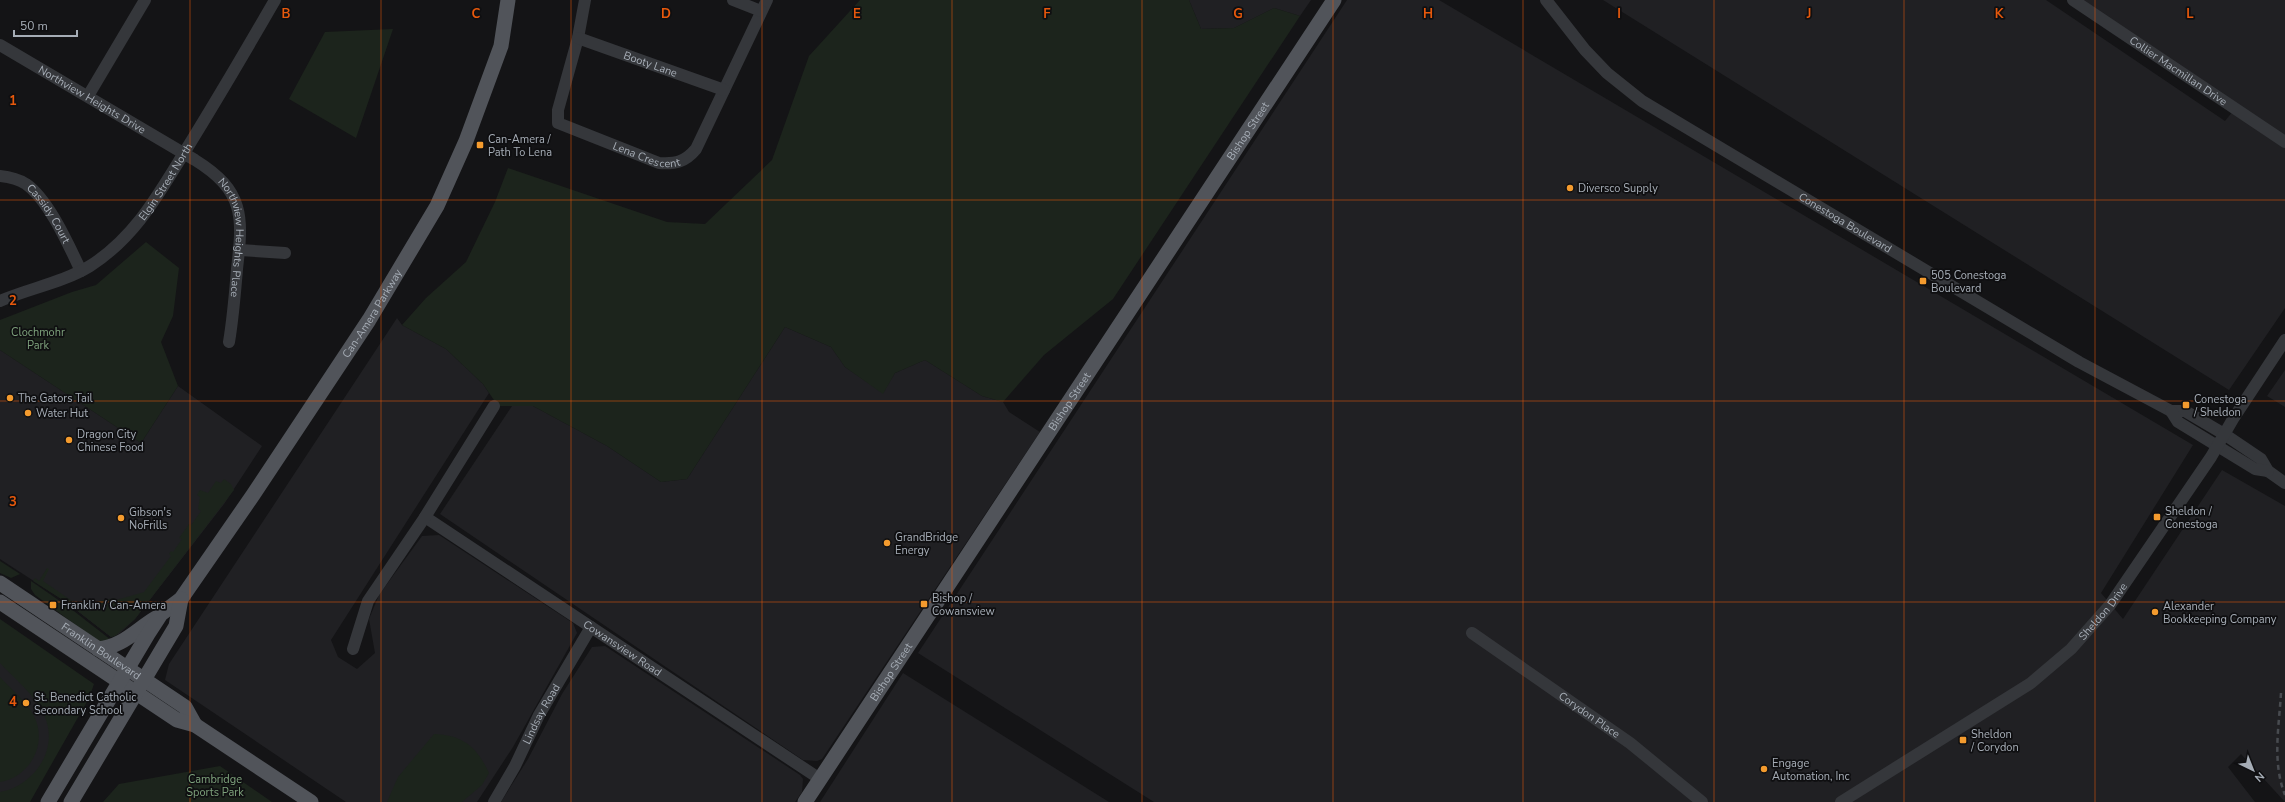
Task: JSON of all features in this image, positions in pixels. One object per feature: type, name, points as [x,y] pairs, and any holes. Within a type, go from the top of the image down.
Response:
[{"type":"main road","name":"Can-Amera Parkway","points":[[48,802],[127,668],[161,614],[181,599],[369,320],[438,206],[466,141],[501,46],[508,0]]},
{"type":"main road","name":"Bishop Street","points":[[804,802],[1334,0]]},
{"type":"main road","name":"Franklin Boulevard","points":[[0,583],[185,707],[195,725]]},
{"type":"main road","name":"Can-Amera Parkway","points":[[71,802],[135,692],[176,626],[181,599]]},
{"type":"main road","name":"Franklin Boulevard","points":[[0,602],[177,720],[195,725],[311,802]]},
{"type":"main road","points":[[98,649],[112,648],[121,643],[140,627],[161,614]]},
{"type":"street","points":[[88,96],[145,0]]},
{"type":"street","name":"Elgin Street North","points":[[0,301],[52,284],[81,271],[108,254],[135,228],[148,211],[184,153],[275,0]]},
{"type":"street","name":"Lena Crescent","points":[[585,0],[578,38],[558,110],[558,123],[660,163],[676,164],[690,156],[696,149],[764,5]]},
{"type":"street","points":[[733,0],[764,5]]},
{"type":"street","name":"Conestoga Boulevard","points":[[1546,0],[1585,50],[1607,73],[1642,101],[2079,362],[2171,411],[2184,411],[2224,434],[2261,459],[2268,471],[2285,483]]},
{"type":"street","name":"Collier Macmillan Drive","points":[[2073,0],[2285,142]]},
{"type":"street","name":"Booty Lane","points":[[578,38],[724,90]]},
{"type":"street","name":"Northview Heights Drive","points":[[0,45],[184,153]]},
{"type":"street","name":"Northview Heights Place","points":[[184,153],[215,173],[229,190],[238,209],[241,226],[240,250],[229,342]]},
{"type":"street","name":"Cassidy Court","points":[[0,176],[12,178],[27,185],[48,209],[81,271]]},
{"type":"street","points":[[240,250],[285,253]]},
{"type":"street","name":"Sheldon Drive","points":[[1841,802],[2031,683],[2071,649],[2110,605],[2218,446],[2224,434],[2285,340]]},
{"type":"street","points":[[353,649],[368,601],[425,517],[494,406]]},
{"type":"street","name":"Conestoga Boulevard","points":[[2171,411],[2178,422],[2255,470],[2268,471]]},
{"type":"street","name":"Cowansview Road","points":[[425,517],[820,779]]},
{"type":"street","name":"Lindsay Road","points":[[494,802],[515,766],[539,715],[591,627]]},
{"type":"street","name":"Corydon Place","points":[[1472,633],[1630,743],[1702,802]]},
{"type":"shaded area","points":[[1189,0],[1311,0],[1300,16],[1274,8],[1234,28],[1201,29]]},
{"type":"shaded area","points":[[1347,0],[1439,0],[2193,445],[2101,593],[2123,619],[2222,470],[2285,506],[2285,802],[2241,754],[2228,767],[2255,802],[1154,802],[918,653]]},
{"type":"shaded area","points":[[1603,0],[2046,0],[2225,121],[2238,105],[2075,0],[2285,0],[2285,308],[2229,390]]},
{"type":"shaded area","points":[[397,318],[402,325],[446,349],[483,384],[489,393],[331,640],[338,657],[357,669],[375,653],[369,619],[379,595],[422,536],[439,535],[573,623],[577,633],[513,747],[477,802],[346,802],[165,680],[169,664]]},
{"type":"shaded area","points":[[785,327],[831,347],[845,367],[883,393],[895,373],[925,360],[982,396],[1003,402],[1009,412],[1040,432],[822,759],[817,761],[803,760],[440,514],[512,406],[533,406],[607,446],[661,482],[687,479]]},
{"type":"shaded area","points":[[0,350],[141,443],[178,386],[262,446],[224,504],[135,619],[119,634],[111,637],[66,602],[0,559]]},
{"type":"shaded area","points":[[2285,370],[2285,407],[2267,396]]},
{"type":"shaded area","name":"St. Benedict Catholic Secondary School","points":[[0,622],[60,739],[25,802],[0,802]]},
{"type":"shaded area","points":[[605,646],[800,775],[803,779],[802,792],[795,802],[501,802],[528,759],[562,694],[592,647]]},
{"type":"shaded area","points":[[903,673],[1109,802],[820,802]]},
{"type":"green space","points":[[860,0],[1189,0],[1201,29],[1234,28],[1274,8],[1300,16],[1113,299],[1044,355],[1003,402],[982,396],[925,360],[895,373],[883,394],[845,367],[831,347],[785,327],[687,479],[661,482],[607,446],[533,406],[498,406],[483,384],[446,349],[402,325],[426,298],[466,262],[495,202],[508,168],[667,222],[705,224],[772,160],[809,56]]},
{"type":"green space","points":[[393,29],[356,138],[289,99],[325,32]]},
{"type":"green space","name":"Clochmohr Park","points":[[146,242],[179,268],[173,316],[161,342],[178,386],[141,443],[0,350],[0,320],[72,292],[96,285]]},
{"type":"green space","points":[[224,479],[231,484],[234,490],[135,619],[115,636],[111,637],[66,602],[33,581],[35,578],[39,581],[47,568],[49,569],[43,581],[78,605],[115,598],[116,600],[144,592],[171,556],[169,554],[171,551],[173,552],[182,539],[179,538],[201,511],[198,509],[200,497],[197,495],[200,490],[208,493],[216,481],[221,483]]},
{"type":"green space","points":[[0,561],[20,574],[11,578],[0,573]]},
{"type":"green space","points":[[31,581],[70,608],[111,640],[99,642],[35,595],[31,589]]},
{"type":"green space","points":[[0,619],[94,684],[89,698],[30,802],[0,802],[0,792],[23,782],[33,774],[41,764],[49,741],[48,728],[44,715],[35,701],[0,663]]},
{"type":"green space","points":[[0,677],[31,711],[38,727],[39,737],[34,758],[28,766],[20,774],[11,779],[0,782]]},
{"type":"green space","points":[[434,734],[461,740],[474,749],[489,773],[482,785],[462,802],[387,802],[398,777]]},
{"type":"green space","name":"Cambridge Sports Park","points":[[220,766],[272,802],[103,802],[119,784]]},
{"type":"railway","points":[[2281,693],[2277,757],[2281,783],[2285,795]]},
{"type":"place","name":"Can-Amera / Path To Lena","points":[[480,145]]},
{"type":"place","name":"Diversco Supply","points":[[1570,188]]},
{"type":"place","name":"505 Conestoga Boulevard","points":[[1923,281]]},
{"type":"place","name":"The Gators Tail","points":[[10,398]]},
{"type":"place","name":"Conestoga / Sheldon","points":[[2186,405]]},
{"type":"place","name":"Water Hut","points":[[28,413]]},
{"type":"place","name":"Dragon City Chinese Food","points":[[69,440]]},
{"type":"place","name":"Sheldon / Conestoga","points":[[2157,517]]},
{"type":"place","name":"Gibson's NoFrills","points":[[121,518]]},
{"type":"place","name":"GrandBridge Energy","points":[[887,543]]},
{"type":"place","name":"Bishop / Cowansview","points":[[924,604]]},
{"type":"place","name":"Franklin / Can-Amera","points":[[53,605]]},
{"type":"place","name":"Alexander Bookkeeping Company","points":[[2155,612]]},
{"type":"place","name":"St. Benedict Catholic Secondary School","points":[[26,703]]},
{"type":"place","name":"Sheldon / Corydon","points":[[1963,740]]},
{"type":"place","name":"Engage Automation, Inc","points":[[1764,769]]}]
